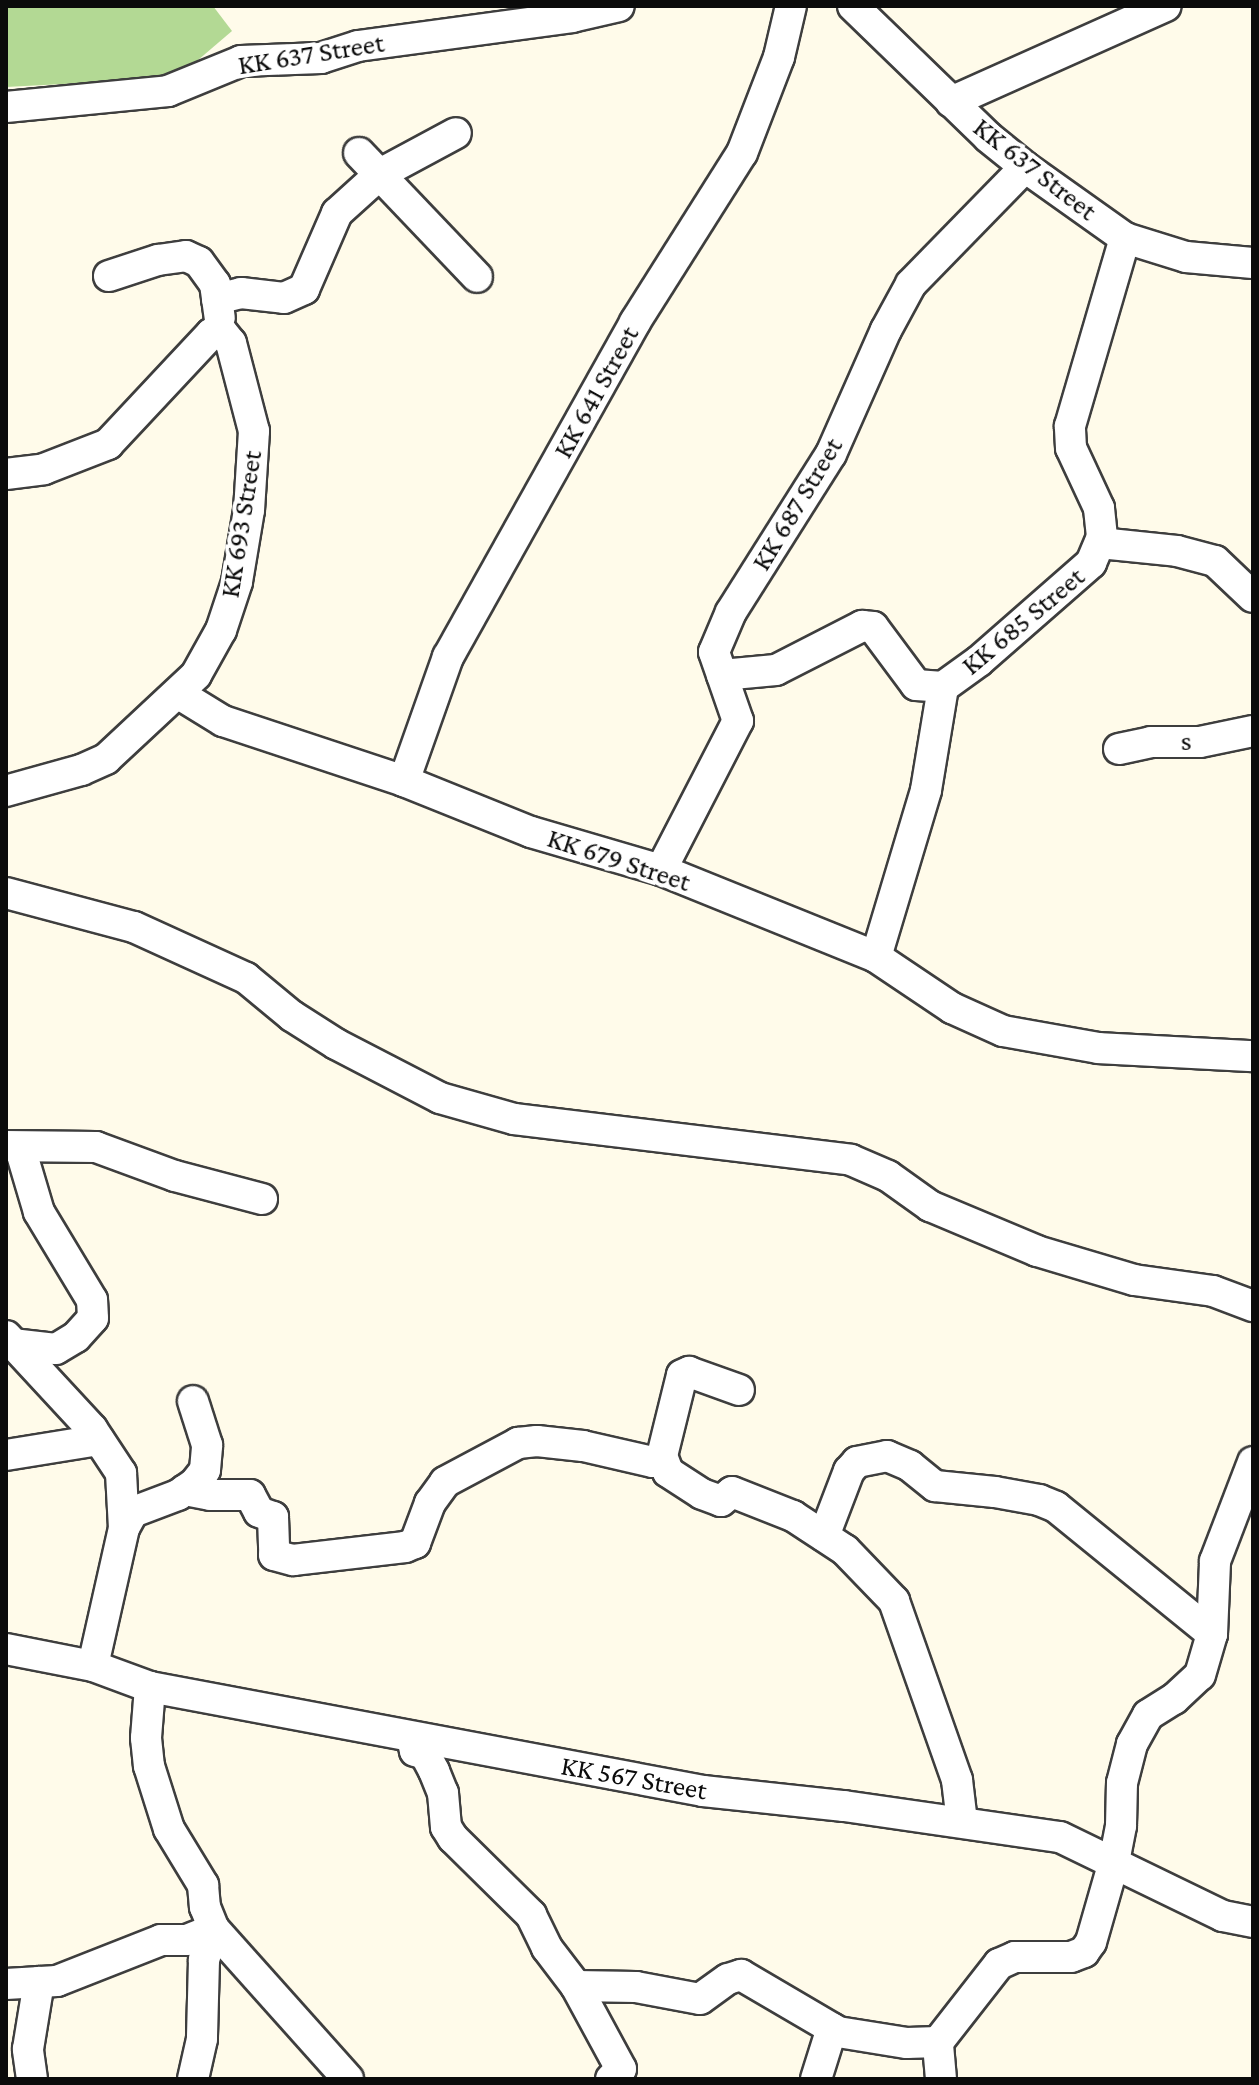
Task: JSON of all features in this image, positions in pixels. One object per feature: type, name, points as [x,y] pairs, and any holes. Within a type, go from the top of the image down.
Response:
[{"type":"street","name":"KK 637 Street","points":[[6,107],[168,91],[241,61],[321,58],[358,46],[572,17],[619,6]]},
{"type":"street","name":"KK 641 Street","points":[[404,781],[448,657],[635,322],[742,153],[779,57],[791,6]]},
{"type":"street","name":"KK 637 Street","points":[[853,6],[951,102],[1025,167],[1125,238],[1186,257],[1253,263]]},
{"type":"street","points":[[951,102],[1166,6]]},
{"type":"street","points":[[217,299],[241,293],[284,298],[304,289],[337,213],[370,164],[456,133]]},
{"type":"street","points":[[370,164],[477,277]]},
{"type":"street","name":"KK 687 Street","points":[[661,870],[738,721],[714,652],[731,612],[831,454],[886,330],[911,284],[1025,167]]},
{"type":"street","name":"KK 685 Street","points":[[876,957],[926,790],[943,687],[979,661],[1091,563],[1100,543],[1099,508],[1071,448],[1070,426],[1125,238]]},
{"type":"street","name":"KK 693 Street","points":[[109,276],[158,260],[186,256],[199,262],[215,284],[226,338],[254,431],[249,510],[237,582],[221,630],[196,675],[179,694]]},
{"type":"street","points":[[6,474],[44,469],[108,444],[211,334],[226,338]]},
{"type":"street","points":[[1100,543],[1177,551],[1215,561],[1253,597]]},
{"type":"street","points":[[722,675],[776,670],[862,626],[873,627],[916,685],[943,687]]},
{"type":"street","name":"KK 679 Street","points":[[179,694],[223,721],[404,781],[531,832],[661,870],[876,957],[952,1008],[1003,1031],[1098,1048],[1253,1056]]},
{"type":"street","points":[[6,791],[81,770],[106,759],[179,694]]},
{"type":"street","name":"s","points":[[1119,749],[1151,742],[1200,742],[1253,731]]},
{"type":"street","points":[[6,893],[134,927],[246,978],[292,1016],[336,1044],[440,1098],[514,1119],[851,1160],[888,1176],[930,1206],[1037,1251],[1134,1280],[1213,1291],[1253,1306]]},
{"type":"street","points":[[9,1340],[56,1349],[76,1337],[93,1318],[92,1300],[39,1212],[13,1147],[96,1147],[175,1176],[262,1199]]},
{"type":"street","points":[[9,1340],[99,1440],[121,1473],[124,1528],[93,1666]]},
{"type":"street","points":[[739,1390],[689,1372],[682,1375],[662,1456],[668,1472],[702,1494],[721,1501],[732,1492],[793,1516],[845,1550],[894,1601],[957,1780],[962,1822]]},
{"type":"street","points":[[124,1528],[133,1512],[185,1490],[205,1470],[207,1445],[193,1401]]},
{"type":"street","points":[[6,1455],[99,1440]]},
{"type":"street","points":[[185,1490],[210,1495],[250,1495],[259,1512],[273,1517],[274,1555],[293,1560],[353,1555],[380,1547],[415,1543],[430,1503],[445,1482],[518,1443],[537,1441],[583,1446],[653,1462],[662,1456]]},
{"type":"street","points":[[824,1536],[849,1471],[857,1462],[887,1456],[910,1466],[935,1486],[1021,1496],[1056,1507],[1212,1634]]},
{"type":"street","points":[[941,2079],[938,2042],[999,1964],[1015,1957],[1071,1957],[1084,1952],[1091,1942],[1114,1862],[1121,1826],[1122,1783],[1132,1744],[1148,1715],[1174,1699],[1200,1675],[1212,1634],[1215,1561],[1250,1478]]},
{"type":"street","name":"KK 567 Street","points":[[6,1649],[93,1666],[150,1687],[703,1791],[1060,1837],[1223,1916],[1253,1926]]},
{"type":"street","points":[[150,1687],[146,1738],[149,1766],[169,1829],[203,1885],[205,1907],[214,1929],[348,2079]]},
{"type":"street","points":[[412,1738],[415,1751],[425,1754],[443,1793],[446,1827],[467,1855],[531,1915],[547,1948],[576,1986],[621,2069],[611,2079]]},
{"type":"street","points":[[6,1984],[57,1981],[161,1940],[187,1940],[214,1929]]},
{"type":"street","points":[[193,2079],[202,2039],[204,1960],[214,1929]]},
{"type":"street","points":[[576,1986],[636,1987],[700,1999],[728,1979],[741,1975],[832,2028],[907,2043],[938,2042]]},
{"type":"street","points":[[32,2079],[28,2049],[39,1982]]},
{"type":"street","points":[[816,2079],[832,2028]]},
{"type":"green space","points":[[6,6],[213,6],[232,31],[177,78],[6,87]]}]
